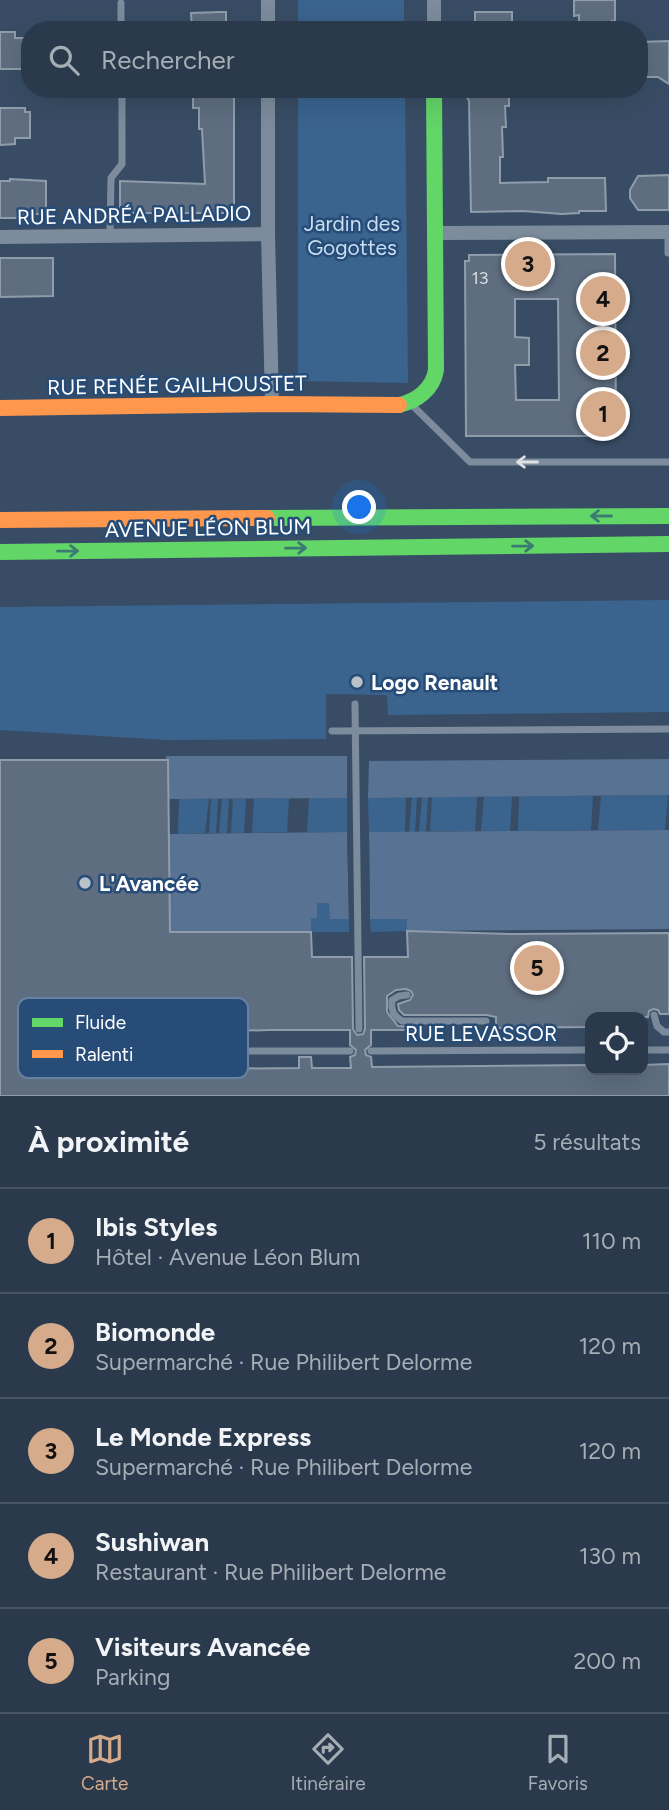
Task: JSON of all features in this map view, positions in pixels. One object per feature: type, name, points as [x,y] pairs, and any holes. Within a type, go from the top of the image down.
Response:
[{"type":"main road","points":[[410,402],[426,390],[435,376],[434,98]]},
{"type":"main road","name":"RUE RENÉE GAILHOUSTET","points":[[0,408],[401,405],[410,402]]},
{"type":"main road","name":"AVENUE LÉON BLUM","points":[[0,520],[669,516]]},
{"type":"main road","name":"AVENUE LÉON BLUM","points":[[0,552],[669,544]]},
{"type":"street","points":[[268,0],[268,21]]},
{"type":"street","points":[[434,0],[434,21]]},
{"type":"street","points":[[268,98],[272,404]]},
{"type":"street","points":[[435,233],[668,232]]},
{"type":"street","name":"RUE ANDRÉA PALLADIO","points":[[0,237],[268,234]]},
{"type":"lane","points":[[121,3],[121,21]]},
{"type":"lane","points":[[110,236],[111,177],[122,164],[122,98]]},
{"type":"lane","points":[[668,232],[668,253]]},
{"type":"lane","points":[[410,402],[470,462],[669,461]]},
{"type":"lane","points":[[355,704],[359,1029]]},
{"type":"lane","points":[[332,731],[669,729]]},
{"type":"lane","points":[[407,995],[392,1000],[394,1016],[402,1021],[486,1021]]},
{"type":"lane","points":[[654,1015],[657,1026],[664,1032],[669,1032]]},
{"type":"lane","points":[[648,1050],[669,1049]]},
{"type":"lane","name":"RUE LEVASSOR","points":[[371,1051],[585,1050]]},
{"type":"lane","points":[[248,1051],[350,1051]]},
{"type":"green space","points":[[298,0],[404,0],[404,21],[298,21]]},
{"type":"green space","name":"Jardin des Gogottes","points":[[298,98],[405,98],[408,383],[298,381]]},
{"type":"green space","points":[[669,600],[669,712],[388,715],[387,695],[326,694],[326,739],[167,740],[0,730],[0,607]]},
{"type":"green space","points":[[668,795],[665,830],[598,830],[601,796]]},
{"type":"green space","points":[[477,796],[475,831],[430,831],[432,797]]},
{"type":"green space","points":[[512,796],[510,831],[481,831],[484,797]]},
{"type":"green space","points":[[519,796],[593,796],[591,830],[518,831]]},
{"type":"green space","points":[[406,797],[405,832],[369,832],[368,798]]},
{"type":"green space","points":[[412,797],[417,797],[415,832],[409,832]]},
{"type":"green space","points":[[422,797],[428,797],[426,832],[419,832]]},
{"type":"green space","points":[[289,798],[287,832],[252,833],[254,799]]},
{"type":"green space","points":[[309,798],[347,798],[347,832],[307,832]]},
{"type":"green space","points":[[179,799],[209,799],[205,833],[178,834]]},
{"type":"green space","points":[[211,799],[218,799],[216,833],[209,833]]},
{"type":"green space","points":[[222,799],[229,799],[227,833],[219,833]]},
{"type":"green space","points":[[233,799],[246,799],[244,833],[231,833]]},
{"type":"green space","points":[[317,903],[330,903],[330,919],[349,919],[349,932],[311,932],[311,918]]},
{"type":"green space","points":[[370,919],[407,919],[407,931],[371,932]]},
{"type":"shaded area","points":[[166,756],[347,756],[347,798],[169,799]]},
{"type":"shaded area","points":[[669,759],[669,795],[368,798],[369,761]]},
{"type":"shaded area","points":[[669,830],[669,929],[407,931],[407,919],[370,919],[369,832]]},
{"type":"shaded area","points":[[347,832],[349,919],[330,919],[329,903],[317,903],[317,918],[311,918],[311,932],[170,932],[169,834]]},
{"type":"pier","points":[[347,828],[351,832],[352,919],[349,922]]},
{"type":"pier","points":[[369,828],[370,923],[367,919],[366,832]]},
{"type":"building","points":[[574,0],[615,0],[615,21],[579,21],[579,15],[574,16]]},
{"type":"building","points":[[226,12],[226,21],[191,21],[191,13]]},
{"type":"building","points":[[475,12],[512,12],[512,21],[475,21]]},
{"type":"building","points":[[0,32],[15,32],[15,38],[21,38],[21,69],[0,69]]},
{"type":"building","points":[[669,41],[669,84],[658,77],[648,77],[648,42]]},
{"type":"building","points":[[193,98],[234,98],[234,213],[120,213],[120,181],[205,184],[199,108],[193,108]]},
{"type":"building","points":[[468,98],[509,98],[509,106],[505,106],[506,127],[502,127],[500,183],[548,182],[548,178],[605,178],[606,211],[562,214],[523,211],[471,212]]},
{"type":"building","points":[[0,108],[25,108],[25,112],[30,112],[30,138],[15,138],[15,144],[0,145]]},
{"type":"building","points":[[669,175],[669,210],[638,210],[630,198],[630,190],[638,176]]},
{"type":"building","points":[[0,181],[46,181],[46,214],[17,214],[17,218],[0,218]]},
{"type":"building","points":[[615,254],[616,436],[466,436],[465,261],[469,261],[469,255]],"holes":[[[515,299],[558,299],[559,400],[516,400],[515,365],[529,365],[529,338],[515,337]]]},
{"type":"building","points":[[0,258],[53,258],[53,296],[0,297]]},
{"type":"building","name":"L'Avancée","points":[[0,760],[168,760],[170,932],[311,932],[312,957],[352,957],[353,1029],[357,1035],[363,1034],[365,1029],[364,957],[408,957],[407,931],[511,934],[669,933],[669,1014],[660,1014],[653,1009],[649,1011],[648,1017],[648,1012],[585,1012],[585,1027],[496,1028],[496,1017],[487,1015],[404,1015],[398,1004],[410,1000],[413,995],[406,989],[396,990],[387,996],[387,1012],[398,1026],[419,1027],[419,1030],[371,1030],[371,1045],[365,1050],[366,1055],[371,1057],[372,1067],[585,1065],[585,1075],[648,1075],[648,1065],[669,1064],[669,1096],[0,1096]]},
{"type":"traffic: fast","points":[[399,405],[412,401],[423,393],[436,370],[434,98]]},
{"type":"traffic: fast","points":[[267,518],[669,516]]},
{"type":"traffic: fast","points":[[0,552],[669,544]]},
{"type":"traffic: slow","points":[[0,408],[399,405]]},
{"type":"traffic: slow","points":[[0,520],[267,518]]},
{"type":"place","name":"Le Monde Express","points":[[528,264]]},
{"type":"place","name":"Sushiwan","points":[[603,299]]},
{"type":"place","name":"Biomonde","points":[[603,353]]},
{"type":"place","name":"Ibis Styles","points":[[603,414]]},
{"type":"place","name":"Logo Renault","points":[[357,682]]},
{"type":"place","name":"L'Avancée","points":[[85,883]]},
{"type":"place","name":"Visiteurs Avancée","points":[[537,968]]}]
